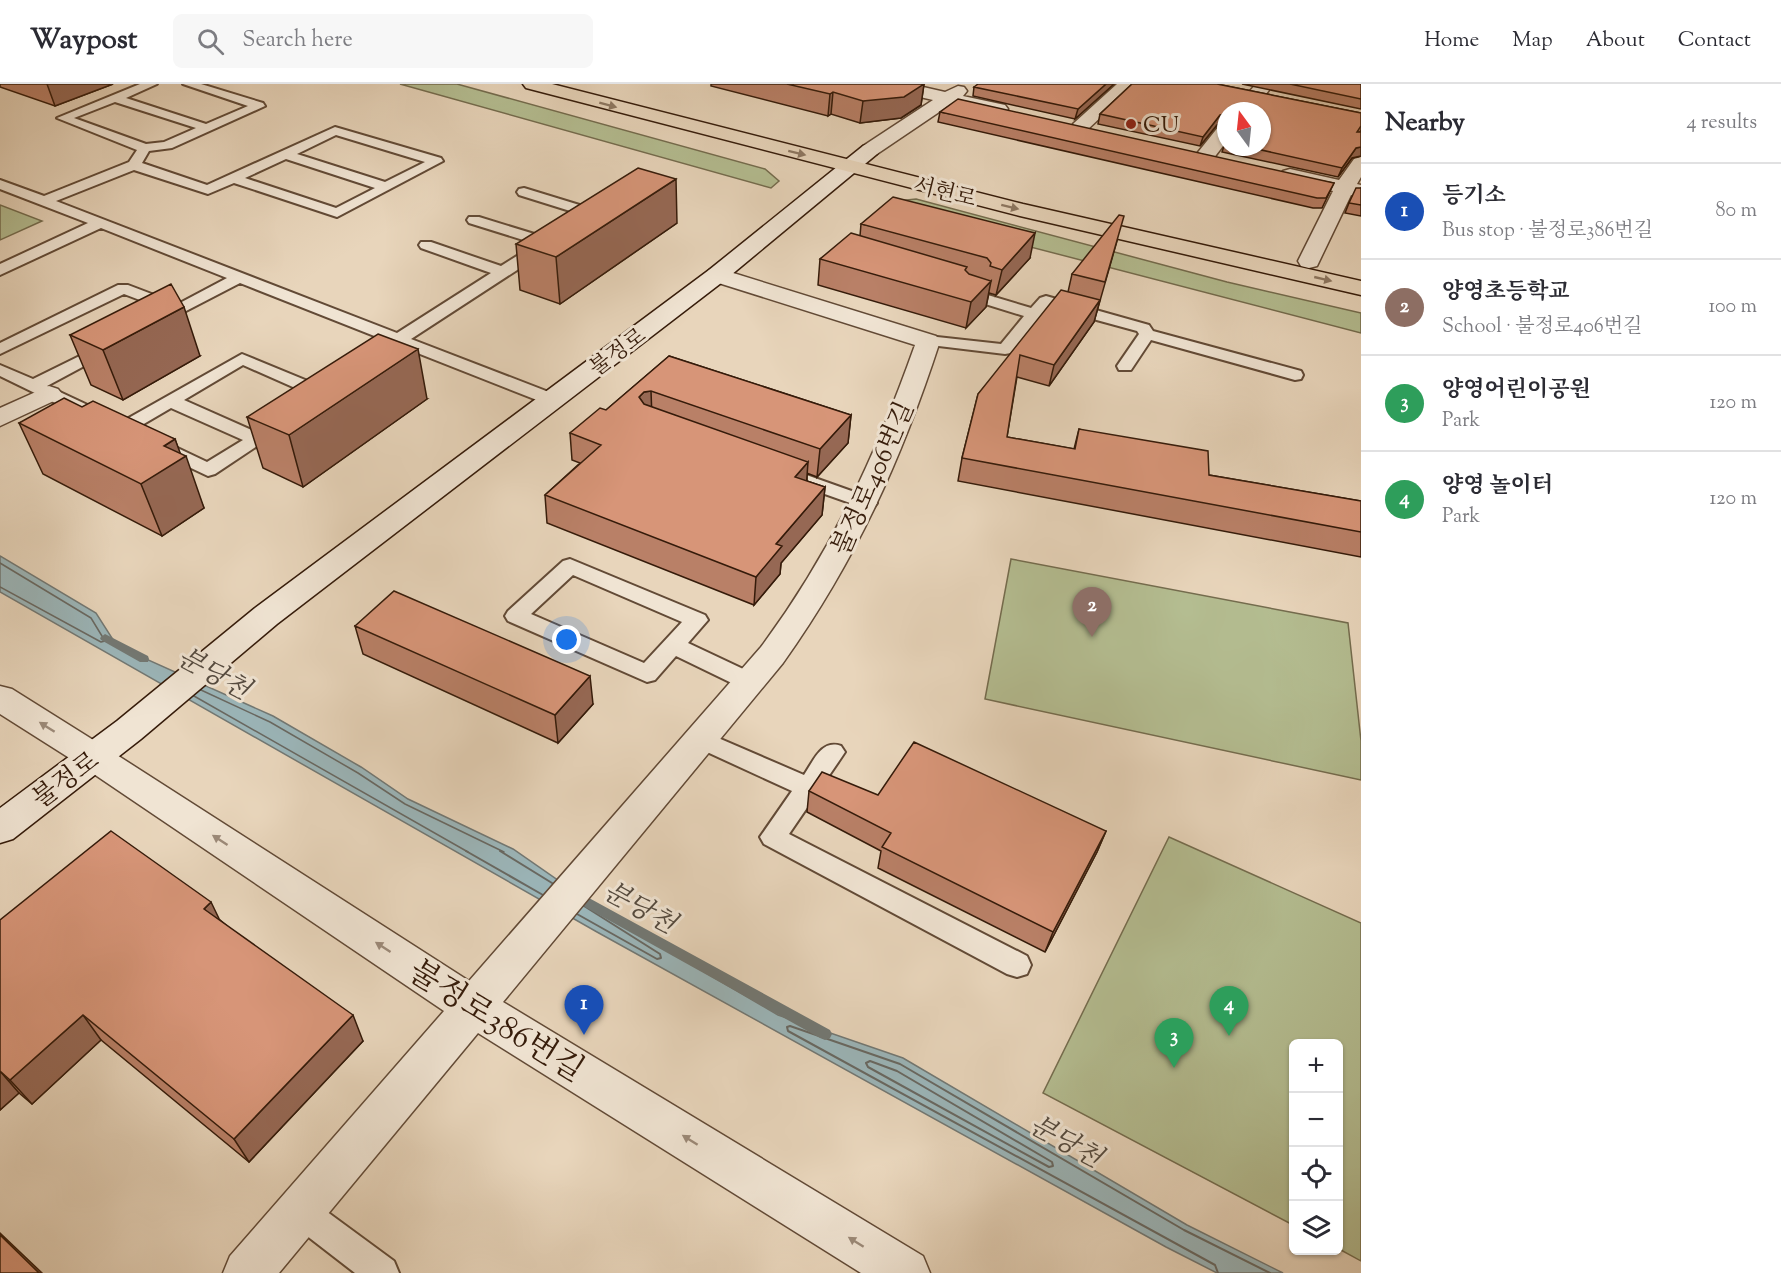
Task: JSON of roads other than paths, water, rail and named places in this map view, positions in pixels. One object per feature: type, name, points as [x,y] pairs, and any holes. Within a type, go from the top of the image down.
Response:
[{"type":"main road","name":"서현로","points":[[532,84],[849,156],[1219,258],[1361,288]]},
{"type":"main road","name":"서현로","points":[[870,150],[892,156]]},
{"type":"main road","name":"서현로","points":[[936,168],[1165,230],[1361,272]]},
{"type":"street","points":[[887,84],[1014,113]]},
{"type":"street","name":"불정로","points":[[0,828],[129,730],[266,616],[717,275],[849,156],[870,150],[949,98],[966,84]]},
{"type":"street","points":[[1080,128],[1127,84]]},
{"type":"street","points":[[1249,102],[1260,89]]},
{"type":"street","points":[[1236,90],[1260,89],[1279,99]]},
{"type":"street","points":[[1058,123],[1103,132]]},
{"type":"street","points":[[1206,154],[1217,141]]},
{"type":"street","points":[[1183,150],[1229,160]]},
{"type":"street","points":[[1309,261],[1352,190],[1361,163]]},
{"type":"street","points":[[1275,171],[1352,190]]},
{"type":"street","points":[[717,275],[928,341]]},
{"type":"street","name":"불정로406번길","points":[[247,1273],[702,740],[799,620],[845,546],[867,503],[883,467],[928,341]]},
{"type":"street","points":[[0,418],[42,390]]},
{"type":"street","name":"불정로386번길","points":[[0,698],[94,757],[487,991],[906,1273]]},
{"type":"lane","points":[[151,84],[63,118],[145,148],[167,145],[259,106],[189,84]]},
{"type":"lane","points":[[114,98],[207,128]]},
{"type":"lane","points":[[134,165],[208,190],[232,178],[335,131],[435,161],[336,213],[232,178]]},
{"type":"lane","points":[[44,201],[134,165],[145,148]]},
{"type":"lane","points":[[285,154],[386,187]]},
{"type":"lane","points":[[0,184],[239,278],[399,346],[553,400]]},
{"type":"lane","points":[[525,192],[594,214],[576,225]]},
{"type":"lane","points":[[399,346],[503,272],[553,240],[474,219]]},
{"type":"lane","points":[[0,270],[100,223]]},
{"type":"lane","points":[[426,245],[503,272]]},
{"type":"lane","points":[[147,326],[239,278]]},
{"type":"lane","points":[[954,283],[976,289],[970,295],[1034,314]]},
{"type":"lane","points":[[0,349],[123,288],[178,310]]},
{"type":"lane","points":[[928,341],[1005,349],[1046,301],[1143,328],[1147,334],[1295,375]]},
{"type":"lane","points":[[1125,366],[1147,334]]},
{"type":"lane","points":[[42,390],[126,337]]},
{"type":"lane","points":[[113,423],[171,401],[242,360],[326,395]]},
{"type":"lane","points":[[0,370],[208,470],[345,384]]},
{"type":"lane","points":[[171,401],[256,440]]},
{"type":"lane","points":[[780,472],[867,503]]},
{"type":"lane","points":[[570,566],[697,620],[674,646],[647,674],[516,616],[570,566]]},
{"type":"lane","points":[[674,646],[750,682]]},
{"type":"lane","points":[[702,740],[808,788]]},
{"type":"lane","points":[[833,752],[773,837],[1017,965]]},
{"type":"lane","points":[[300,1211],[382,1273]]},
{"type":"water","points":[[0,556],[96,613],[117,646],[273,716],[361,767],[408,799],[513,849],[614,919],[778,1015],[903,1058],[1187,1225],[1283,1273],[1217,1273],[597,932],[0,592]]},
{"type":"waterway","name":"분당천","points":[[105,638],[144,659]]},
{"type":"waterway","name":"분당천","points":[[589,903],[825,1034]]},
{"type":"place","name":"CU","points":[[1131,124]]},
{"type":"place","name":"양영초등학교","points":[[1092,637]]},
{"type":"place","name":"등기소","points":[[584,1035]]},
{"type":"place","name":"양영 놀이터","points":[[1229,1036]]},
{"type":"place","name":"양영어린이공원","points":[[1174,1068]]}]
